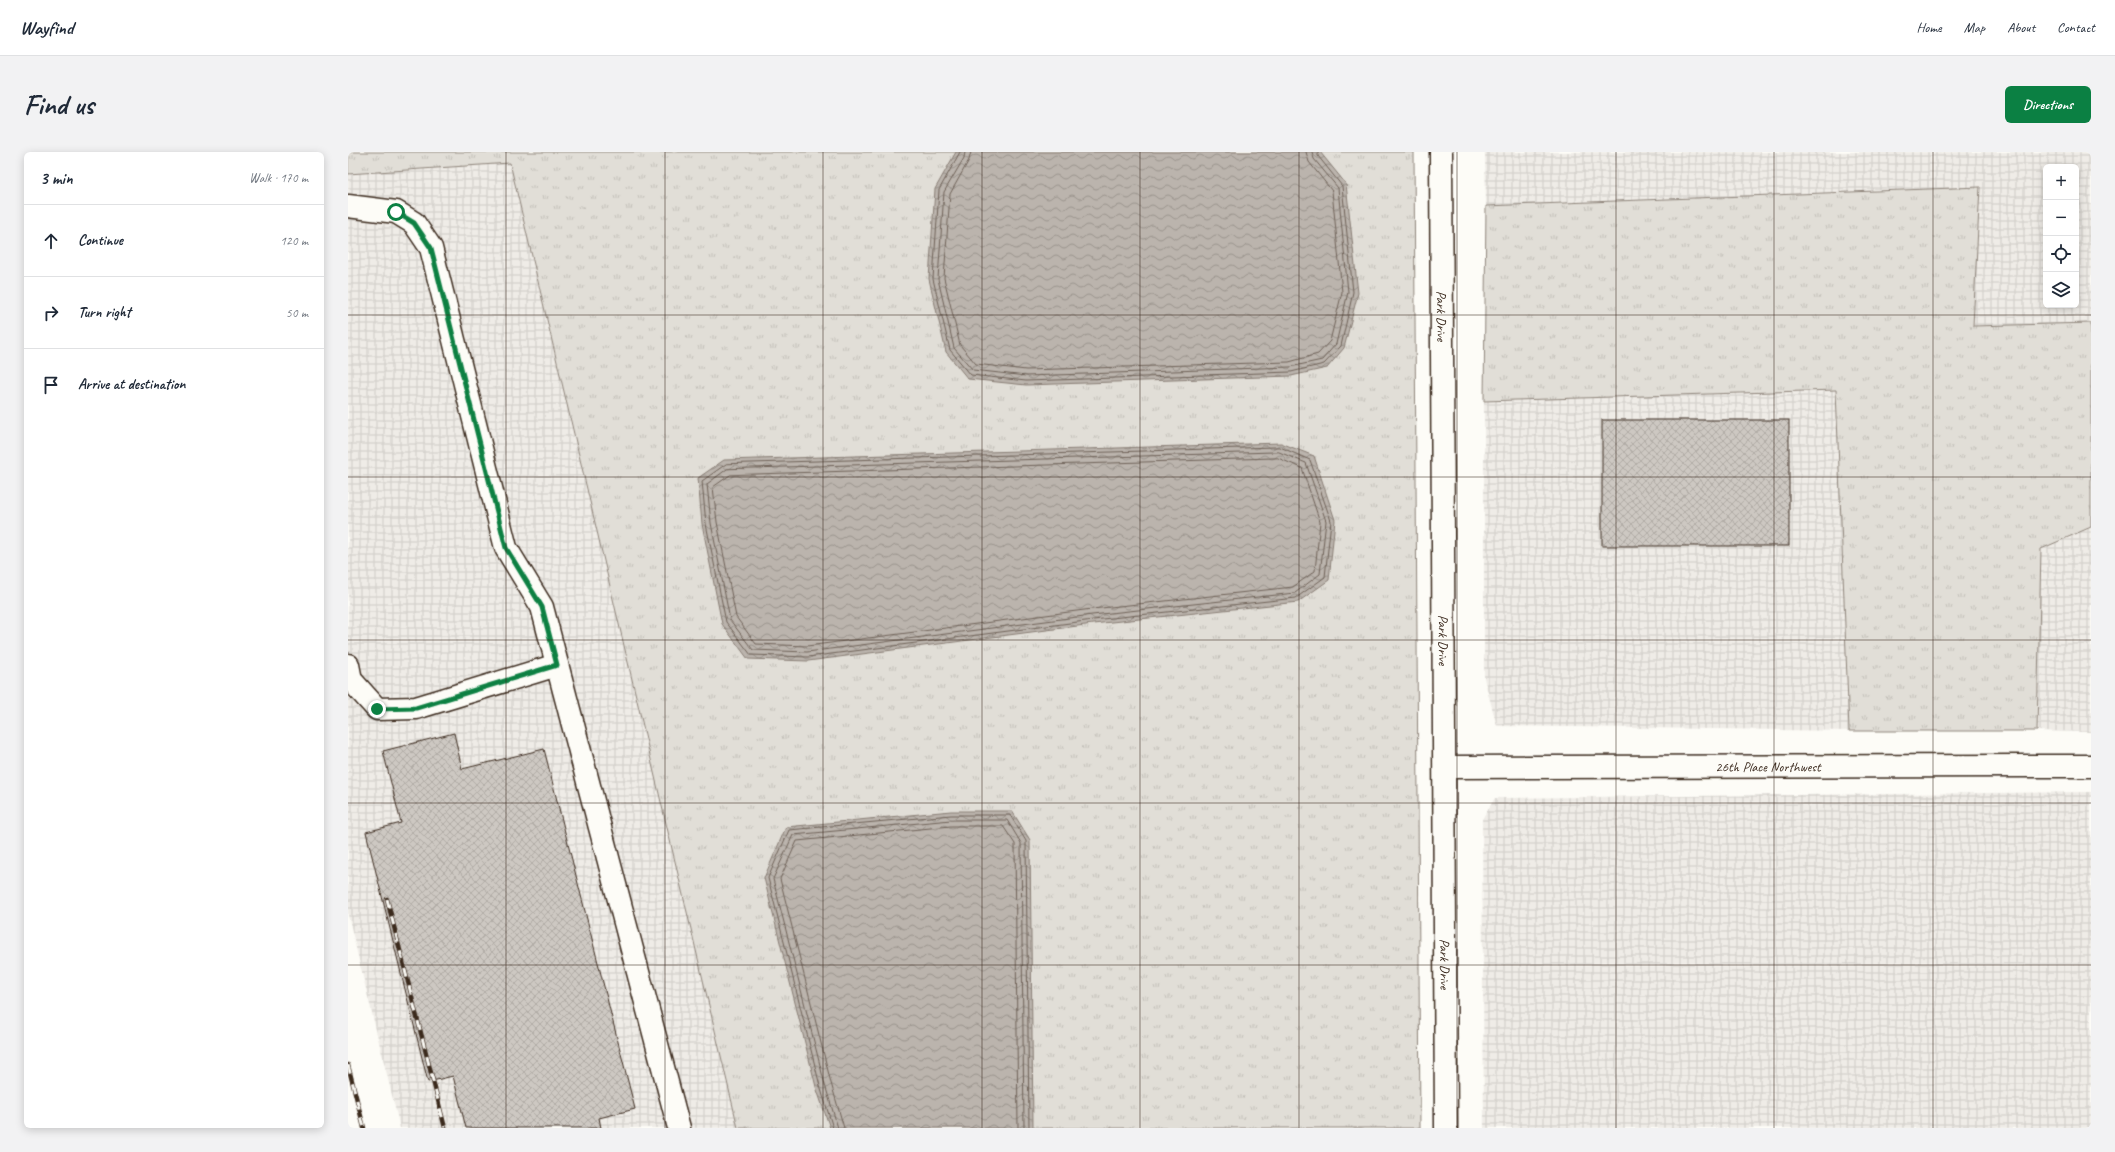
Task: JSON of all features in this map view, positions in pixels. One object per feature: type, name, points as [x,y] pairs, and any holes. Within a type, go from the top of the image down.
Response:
[{"type":"street","name":"Park Drive","points":[[1441,152],[1446,1128]]},
{"type":"street","points":[[348,206],[396,212],[414,223],[431,248],[506,548],[542,607],[679,1128]]},
{"type":"street","points":[[348,665],[352,680],[377,709],[416,708],[557,665]]},
{"type":"street","name":"26th Place Northwest","points":[[1444,767],[2091,766]]},
{"type":"shaded area","points":[[1485,152],[2091,152],[2091,323],[1973,326],[1979,187],[1486,206]]},
{"type":"shaded area","points":[[510,163],[738,1128],[400,1128],[348,915],[348,174]]},
{"type":"shaded area","points":[[1836,390],[1849,731],[1497,726],[1484,678],[1484,401]]},
{"type":"shaded area","points":[[2091,527],[2091,732],[2037,731],[2041,549]]},
{"type":"shaded area","points":[[2091,792],[2091,1128],[1484,1128],[1482,819],[1495,798]]},
{"type":"green space","points":[[348,152],[1414,152],[1420,1128],[738,1128],[510,163],[348,174]]},
{"type":"green space","points":[[1980,187],[1973,326],[2091,323],[2091,527],[2041,549],[2037,731],[1849,731],[1836,390],[1484,401],[1486,206]]},
{"type":"water","points":[[956,152],[1320,152],[1346,184],[1358,293],[1344,348],[1327,368],[1291,376],[1026,385],[968,379],[946,352],[929,279],[935,189]]},
{"type":"water","points":[[1281,443],[1314,456],[1335,520],[1329,580],[1298,602],[1093,624],[808,661],[748,659],[722,624],[702,524],[698,478],[724,460]]},
{"type":"water","points":[[951,811],[1012,811],[1030,840],[1033,1128],[830,1128],[816,1087],[764,878],[786,827]]},
{"type":"building","points":[[1602,420],[1789,420],[1789,546],[1602,546]]},
{"type":"building","points":[[454,733],[462,769],[544,749],[635,1109],[599,1118],[601,1128],[466,1128],[453,1076],[428,1082],[366,832],[401,823],[383,751]]},
{"type":"railway","points":[[387,899],[445,1128]]},
{"type":"railway","points":[[348,1065],[364,1128]]},
{"type":"route","points":[[377,709],[416,708],[557,665],[542,607],[506,548],[431,248],[414,223],[396,212]]}]
